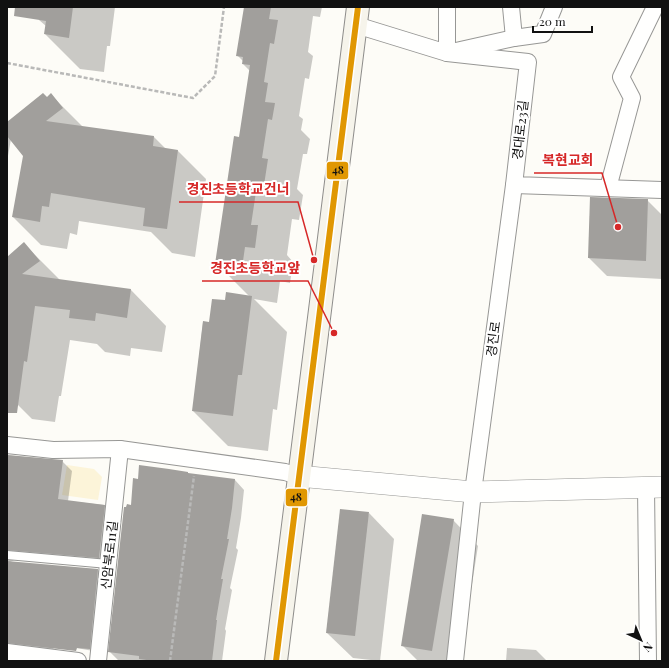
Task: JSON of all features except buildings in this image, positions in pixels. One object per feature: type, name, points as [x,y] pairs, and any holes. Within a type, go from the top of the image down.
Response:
[{"type":"main road","points":[[276,661],[298,476],[357,16]]},
{"type":"street","points":[[447,7],[447,53],[514,38],[544,34],[554,7]]},
{"type":"street","points":[[511,7],[514,38]]},
{"type":"street","points":[[608,188],[632,98],[621,77],[655,7]]},
{"type":"street","name":"경대로23길","points":[[357,16],[447,53],[528,62],[514,186]]},
{"type":"street","points":[[514,186],[662,190]]},
{"type":"street","name":"경진로","points":[[456,661],[473,492],[514,186]]},
{"type":"street","points":[[7,445],[53,450],[120,449],[285,472],[298,476],[473,492],[654,487],[655,644],[648,661]]},
{"type":"street","name":"신암북로11길","points":[[98,661],[120,449]]},
{"type":"street","points":[[7,652],[78,661]]},
{"type":"lane","points":[[7,555],[108,564]]},
{"type":"path","points":[[7,63],[192,98],[215,76],[224,7]]},
{"type":"path","points":[[170,661],[196,460]]},
{"type":"sand","points":[[67,465],[94,469],[102,477],[98,500],[62,495]]},
{"type":"transit line","name":"48","points":[[276,661],[358,7]]},
{"type":"place","name":"복현교회","points":[[618,227]]},
{"type":"place","name":"경진초등학교건너","points":[[314,260]]},
{"type":"place","name":"경진초등학교앞","points":[[334,333]]}]
